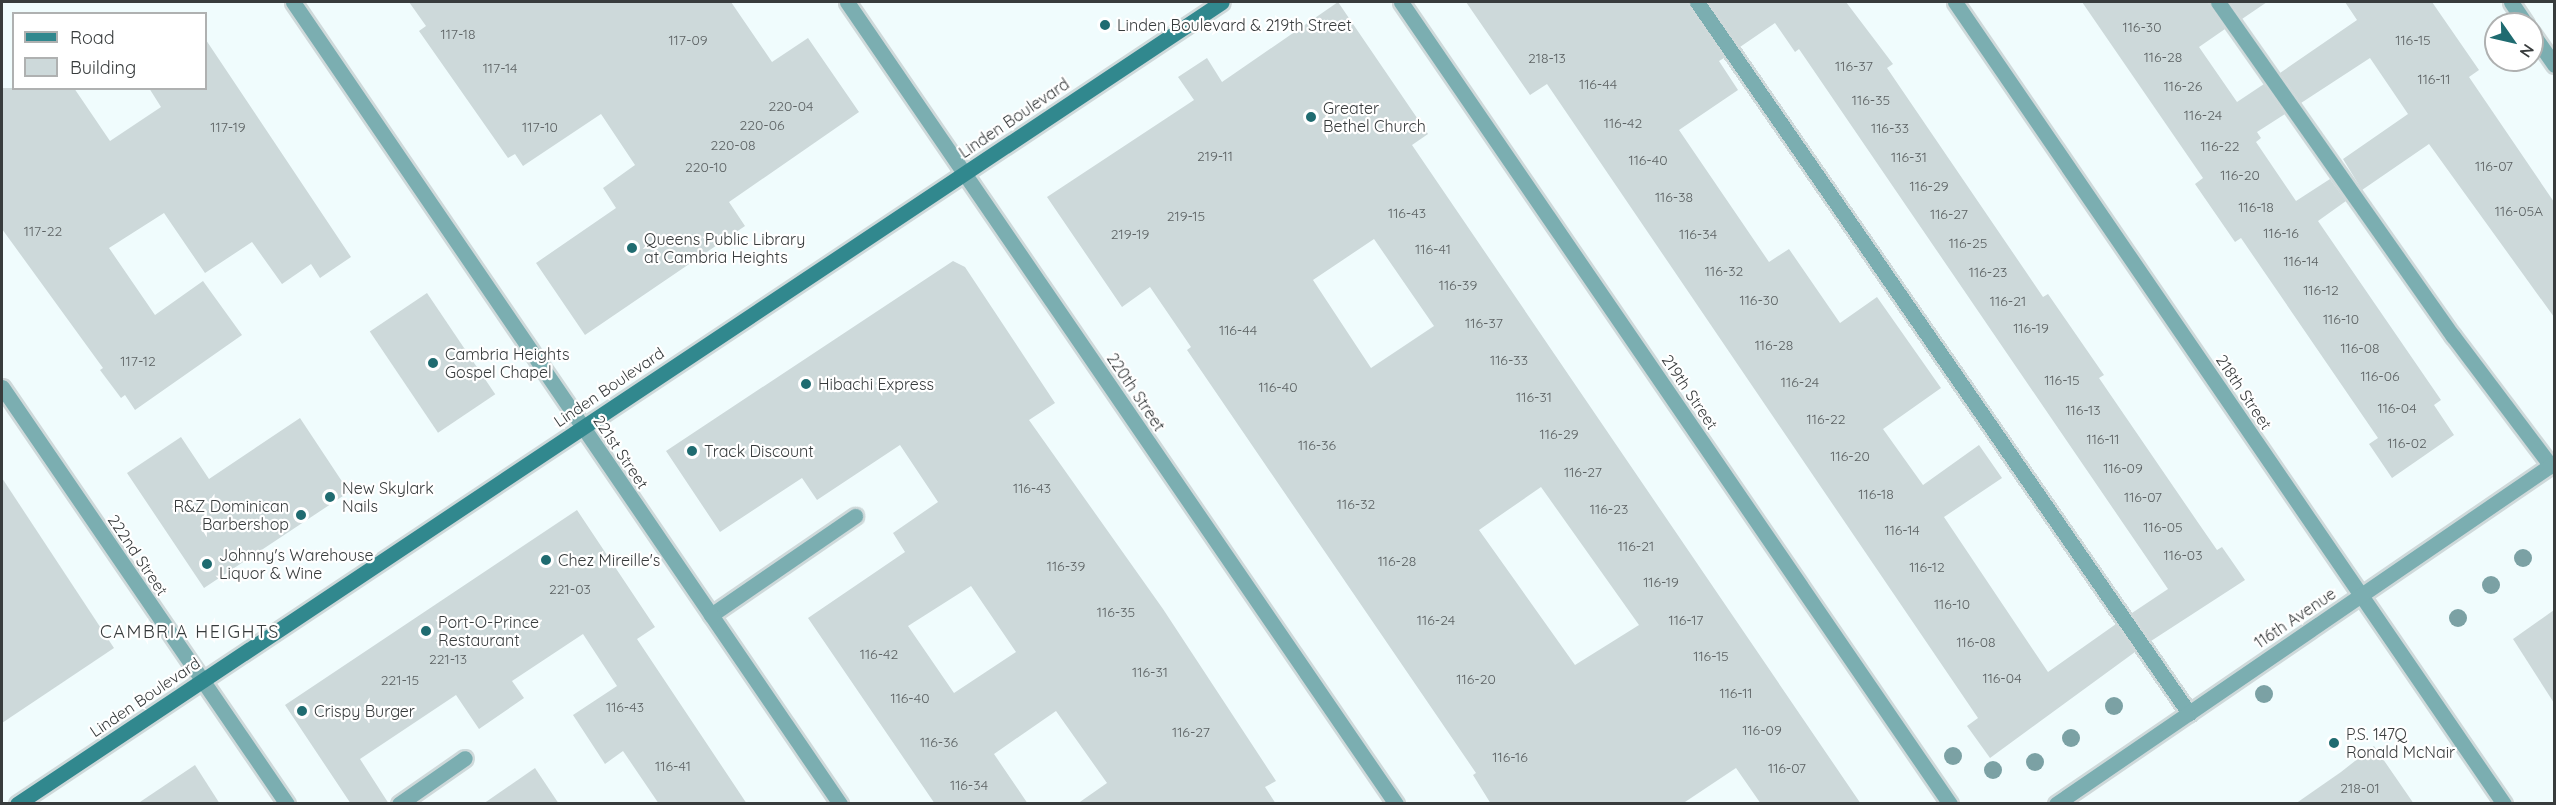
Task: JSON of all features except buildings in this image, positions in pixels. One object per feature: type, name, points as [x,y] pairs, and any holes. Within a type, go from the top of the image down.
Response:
[{"type":"main road","name":"Linden Boulevard","points":[[17,804],[1222,2]]},
{"type":"street","name":"221st Street","points":[[293,2],[840,804]]},
{"type":"street","name":"220th Street","points":[[847,2],[1396,804]]},
{"type":"street","name":"219th Street","points":[[1401,2],[1950,804]]},
{"type":"street","points":[[1697,2],[2188,713]]},
{"type":"street","name":"218th Street","points":[[1955,2],[2504,804]]},
{"type":"street","points":[[2218,2],[2453,336],[2553,464]]},
{"type":"street","points":[[2544,50],[2554,65]]},
{"type":"street","name":"222nd Street","points":[[2,387],[286,804]]},
{"type":"street","name":"116th Avenue","points":[[2056,804],[2553,464]]},
{"type":"street","points":[[711,615],[855,516]]},
{"type":"street","points":[[399,804],[465,758]]},
{"type":"place","name":"Linden Boulevard & 219th Street","points":[[1105,25]]},
{"type":"place","name":"Greater Bethel Church","points":[[1311,117]]},
{"type":"place","name":"Queens Public Library at Cambria Heights","points":[[632,248]]},
{"type":"place","name":"Cambria Heights Gospel Chapel","points":[[433,363]]},
{"type":"place","name":"Hibachi Express","points":[[806,384]]},
{"type":"place","name":"Track Discount","points":[[692,451]]},
{"type":"place","name":"New Skylark Nails","points":[[330,497]]},
{"type":"place","name":"R&Z Dominican Barbershop","points":[[301,515]]},
{"type":"place","name":"Chez Mireille's","points":[[546,560]]},
{"type":"place","name":"Johnny's Warehouse Liquor & Wine","points":[[207,564]]},
{"type":"place","name":"Port-O-Prince Restaurant","points":[[426,631]]},
{"type":"place","name":"Crispy Burger","points":[[302,711]]},
{"type":"place","name":"P.S. 147Q Ronald McNair","points":[[2334,743]]},
{"type":"district","name":"CAMBRIA HEIGHTS","points":[[190,632]]}]
